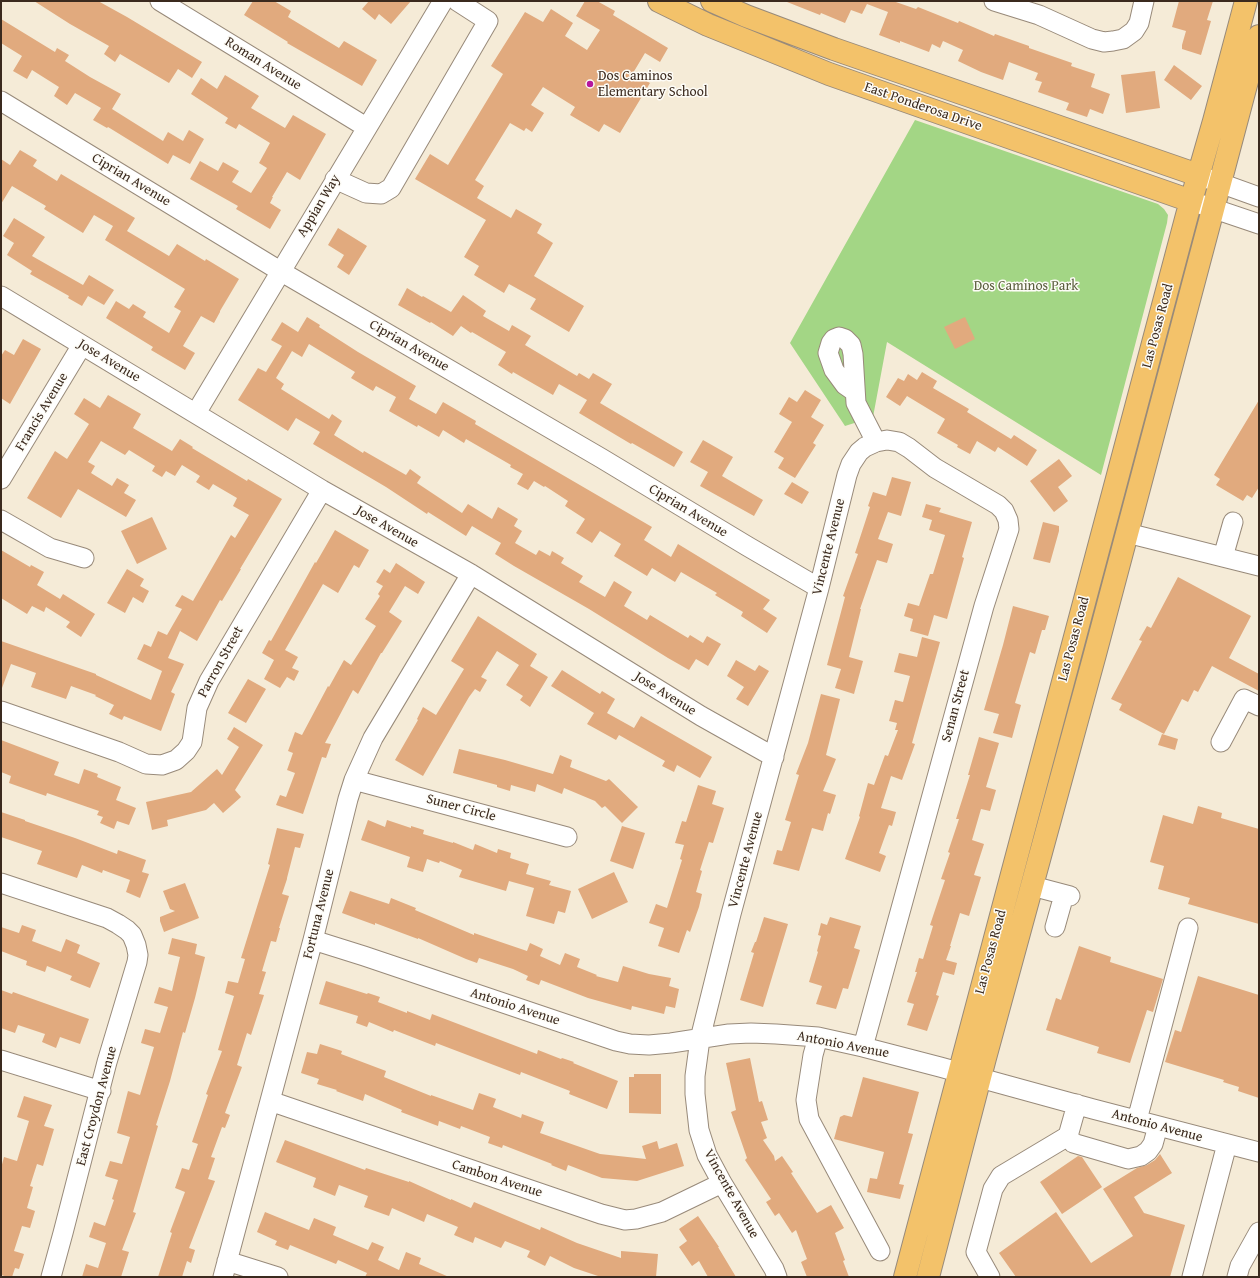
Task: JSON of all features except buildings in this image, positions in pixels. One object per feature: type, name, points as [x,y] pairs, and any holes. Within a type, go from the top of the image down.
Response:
[{"type":"main road","name":"East Ponderosa Drive","points":[[659,1],[721,31],[829,74],[1191,201]]},
{"type":"main road","name":"East Ponderosa Drive","points":[[712,1],[746,16],[834,49],[1198,175]]},
{"type":"main road","name":"Las Posas Road","points":[[905,1277],[1140,390],[1246,1]]},
{"type":"main road","name":"Las Posas Road","points":[[928,1277],[1259,36]]},
{"type":"main road","points":[[1127,532],[1119,529],[1115,524],[1144,415],[1140,390]]},
{"type":"main road","points":[[1032,886],[1023,878],[1022,871],[1050,767],[1049,759],[1045,750]]},
{"type":"street","name":"Roman Avenue","points":[[160,1],[366,127]]},
{"type":"street","name":"Appian Way","points":[[196,413],[335,178],[443,1]]},
{"type":"street","points":[[335,178],[366,194],[381,194],[391,188],[488,21],[457,1]]},
{"type":"street","points":[[994,1],[1039,15],[1092,39],[1104,42],[1123,39],[1134,31],[1140,23],[1144,1]]},
{"type":"street","name":"Ciprian Avenue","points":[[1,101],[280,271],[601,458],[819,588]]},
{"type":"street","points":[[1198,175],[1259,197]]},
{"type":"street","points":[[1191,201],[1259,224]]},
{"type":"street","name":"Jose Avenue","points":[[1,296],[322,490],[471,574],[694,712],[774,758]]},
{"type":"street","name":"Francis Avenue","points":[[1,479],[82,345]]},
{"type":"street","points":[[855,392],[856,402],[876,442]]},
{"type":"street","name":"Senan Street","points":[[863,1047],[984,606],[1009,529],[1008,520],[1004,511],[998,505],[935,468],[909,448],[898,442],[887,440],[876,442]]},
{"type":"street","name":"Vincente Avenue","points":[[777,1277],[774,1269],[722,1183],[707,1155],[699,1130],[695,1082],[700,1039],[731,914],[819,588],[847,475],[851,464],[859,452],[865,447],[876,442]]},
{"type":"street","name":"Parron Street","points":[[1,711],[119,752],[146,764],[162,765],[176,760],[186,751],[192,742],[197,708],[209,681],[322,490]]},
{"type":"street","points":[[1,520],[50,548],[84,558]]},
{"type":"street","points":[[1224,557],[1233,522]]},
{"type":"street","points":[[1127,532],[1259,566]]},
{"type":"street","name":"Fortuna Avenue","points":[[225,1269],[354,780],[373,738],[471,574]]},
{"type":"street","points":[[1221,742],[1244,699],[1259,706]]},
{"type":"street","name":"Suner Circle","points":[[354,780],[567,837]]},
{"type":"street","name":"East Croydon Avenue","points":[[1,883],[107,918],[127,930],[132,935],[138,955],[107,1062],[101,1091],[50,1277]]},
{"type":"street","points":[[1032,886],[1067,896],[1055,927]]},
{"type":"street","points":[[1136,1120],[1188,928]]},
{"type":"street","name":"Antonio Avenue","points":[[313,940],[616,1041],[630,1044],[649,1045],[729,1034],[776,1034],[818,1037],[959,1072],[1259,1152]]},
{"type":"street","points":[[818,1037],[813,1054],[806,1100],[809,1119],[880,1251]]},
{"type":"street","points":[[1,1060],[101,1091]]},
{"type":"street","name":"Cambon Avenue","points":[[270,1101],[601,1214],[624,1220],[636,1219],[662,1212],[722,1183]]},
{"type":"street","points":[[990,1277],[976,1252],[993,1189],[1001,1176],[1068,1136],[1077,1104]]},
{"type":"street","points":[[1068,1136],[1073,1144],[1128,1159],[1141,1156],[1148,1151],[1153,1144],[1158,1126]]},
{"type":"street","points":[[1192,1277],[1227,1144]]},
{"type":"street","points":[[1237,1277],[1240,1266],[1259,1232]]},
{"type":"street","points":[[225,1269],[278,1277]]},
{"type":"green space","name":"Dos Caminos Park","points":[[915,120],[1158,204],[1168,215],[1101,475],[887,342],[873,417],[845,426],[790,343]]},
{"type":"place","name":"Dos Caminos Elementary School","points":[[590,84]]}]
